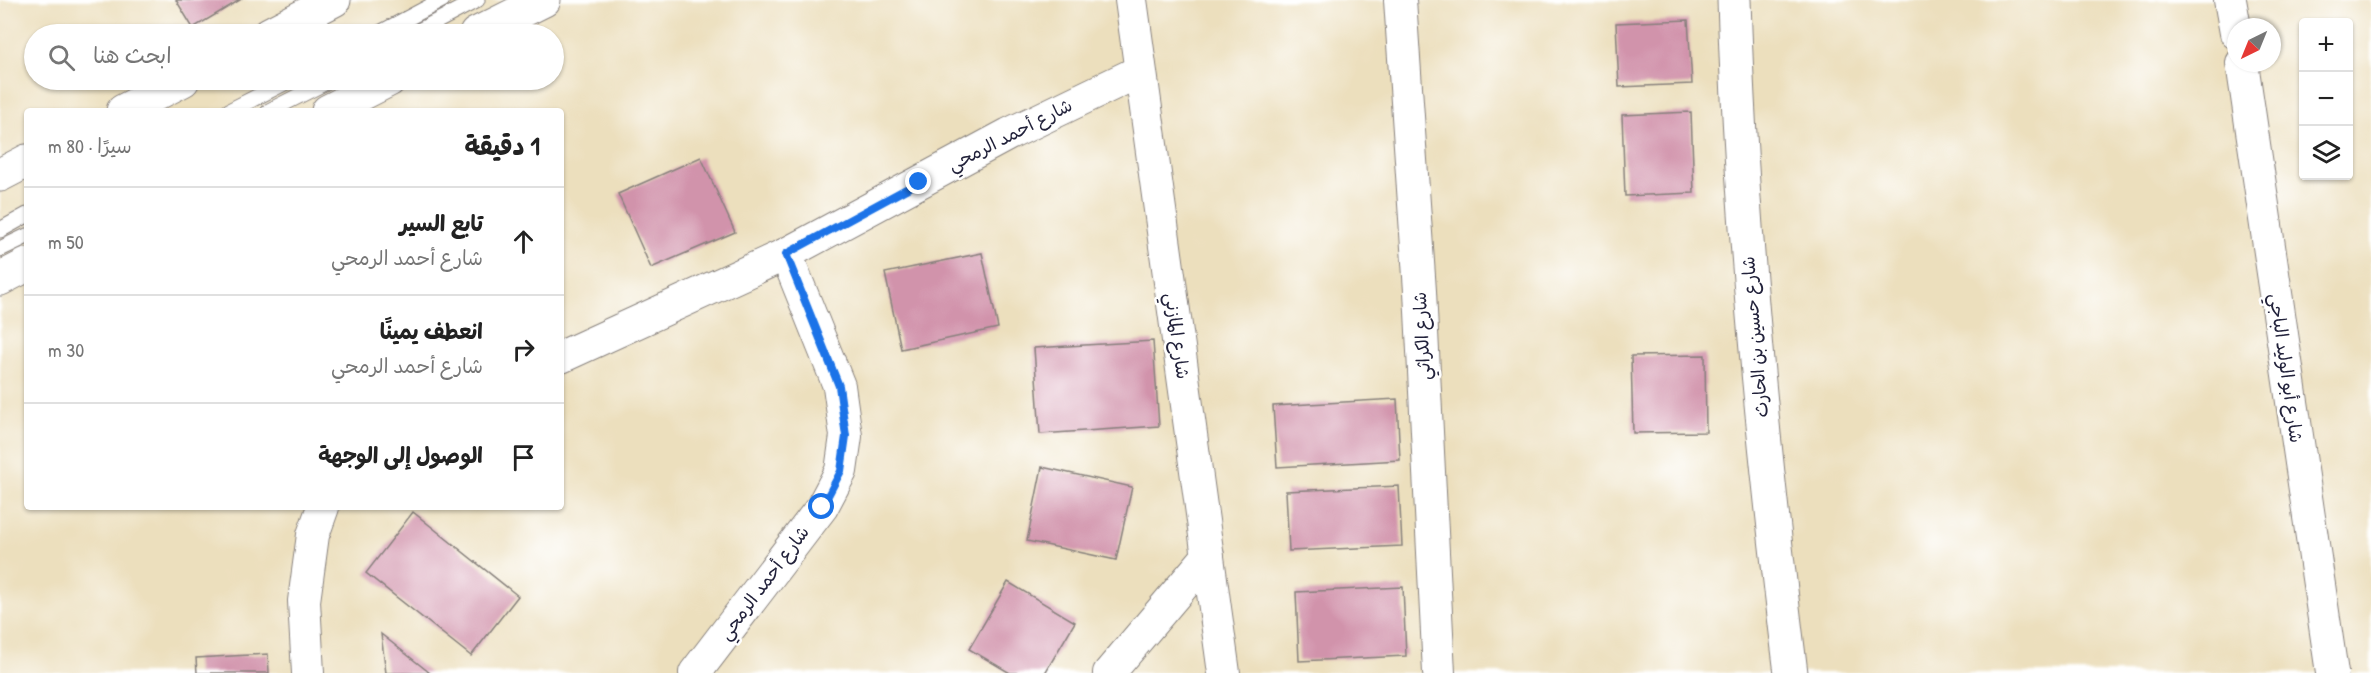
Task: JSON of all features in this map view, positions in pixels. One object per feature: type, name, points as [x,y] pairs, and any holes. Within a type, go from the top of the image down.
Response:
[{"type":"street","points":[[288,24],[334,0]]},
{"type":"street","points":[[496,24],[544,0]]},
{"type":"street","name":"شارع المازني","points":[[1131,0],[1224,673]]},
{"type":"street","name":"شارع الكراثي","points":[[1400,0],[1420,291],[1439,673]]},
{"type":"street","name":"شارع حسين بن الحارث","points":[[1734,0],[1736,80],[1749,268],[1769,494],[1791,673]]},
{"type":"street","points":[[2230,0],[2233,18]]},
{"type":"street","name":"شارع أحمد الرمحي","points":[[564,356],[786,254],[1009,134],[1140,71]]},
{"type":"street","name":"شارع أبو الوليد الباجي","points":[[2243,72],[2332,673]]},
{"type":"street","points":[[129,108],[164,90]]},
{"type":"street","points":[[333,108],[369,90]]},
{"type":"street","points":[[0,176],[24,163]]},
{"type":"street","name":"شارع أحمد الرمحي","points":[[695,673],[822,507],[841,471],[846,436],[839,386],[786,254]]},
{"type":"street","points":[[0,279],[24,267]]},
{"type":"street","points":[[308,673],[304,601],[313,535],[322,510]]},
{"type":"street","points":[[1108,673],[1208,556]]},
{"type":"lane","points":[[397,24],[442,0]]},
{"type":"lane","points":[[432,24],[477,0]]},
{"type":"lane","points":[[235,108],[270,90]]},
{"type":"lane","points":[[275,108],[310,90]]},
{"type":"lane","points":[[0,230],[24,217]]},
{"type":"lane","points":[[0,249],[24,237]]},
{"type":"building","points":[[176,0],[240,0],[200,24],[191,24]]},
{"type":"building","points":[[1688,20],[1692,84],[1619,87],[1616,23]]},
{"type":"building","points":[[1691,112],[1694,193],[1625,196],[1622,115]]},
{"type":"building","points":[[701,157],[735,232],[651,268],[618,194]]},
{"type":"building","points":[[982,253],[998,328],[901,349],[885,273]]},
{"type":"building","points":[[1153,341],[1159,426],[1040,434],[1034,348]]},
{"type":"building","points":[[1705,355],[1706,432],[1633,433],[1631,356]]},
{"type":"building","points":[[1397,399],[1400,460],[1277,467],[1273,406]]},
{"type":"building","points":[[1042,467],[1132,487],[1116,560],[1027,541]]},
{"type":"building","points":[[1399,486],[1402,546],[1289,551],[1286,491]]},
{"type":"building","points":[[413,512],[518,596],[471,656],[366,573]]},
{"type":"building","points":[[1008,582],[1075,622],[1045,673],[1010,673],[969,649]]},
{"type":"building","points":[[1403,587],[1406,656],[1299,661],[1296,592]]},
{"type":"building","points":[[381,634],[430,673],[386,673]]},
{"type":"building","points":[[268,654],[269,673],[197,673],[196,658]]},
{"type":"route","points":[[822,507],[841,471],[846,436],[839,386],[786,254],[919,182]]}]
